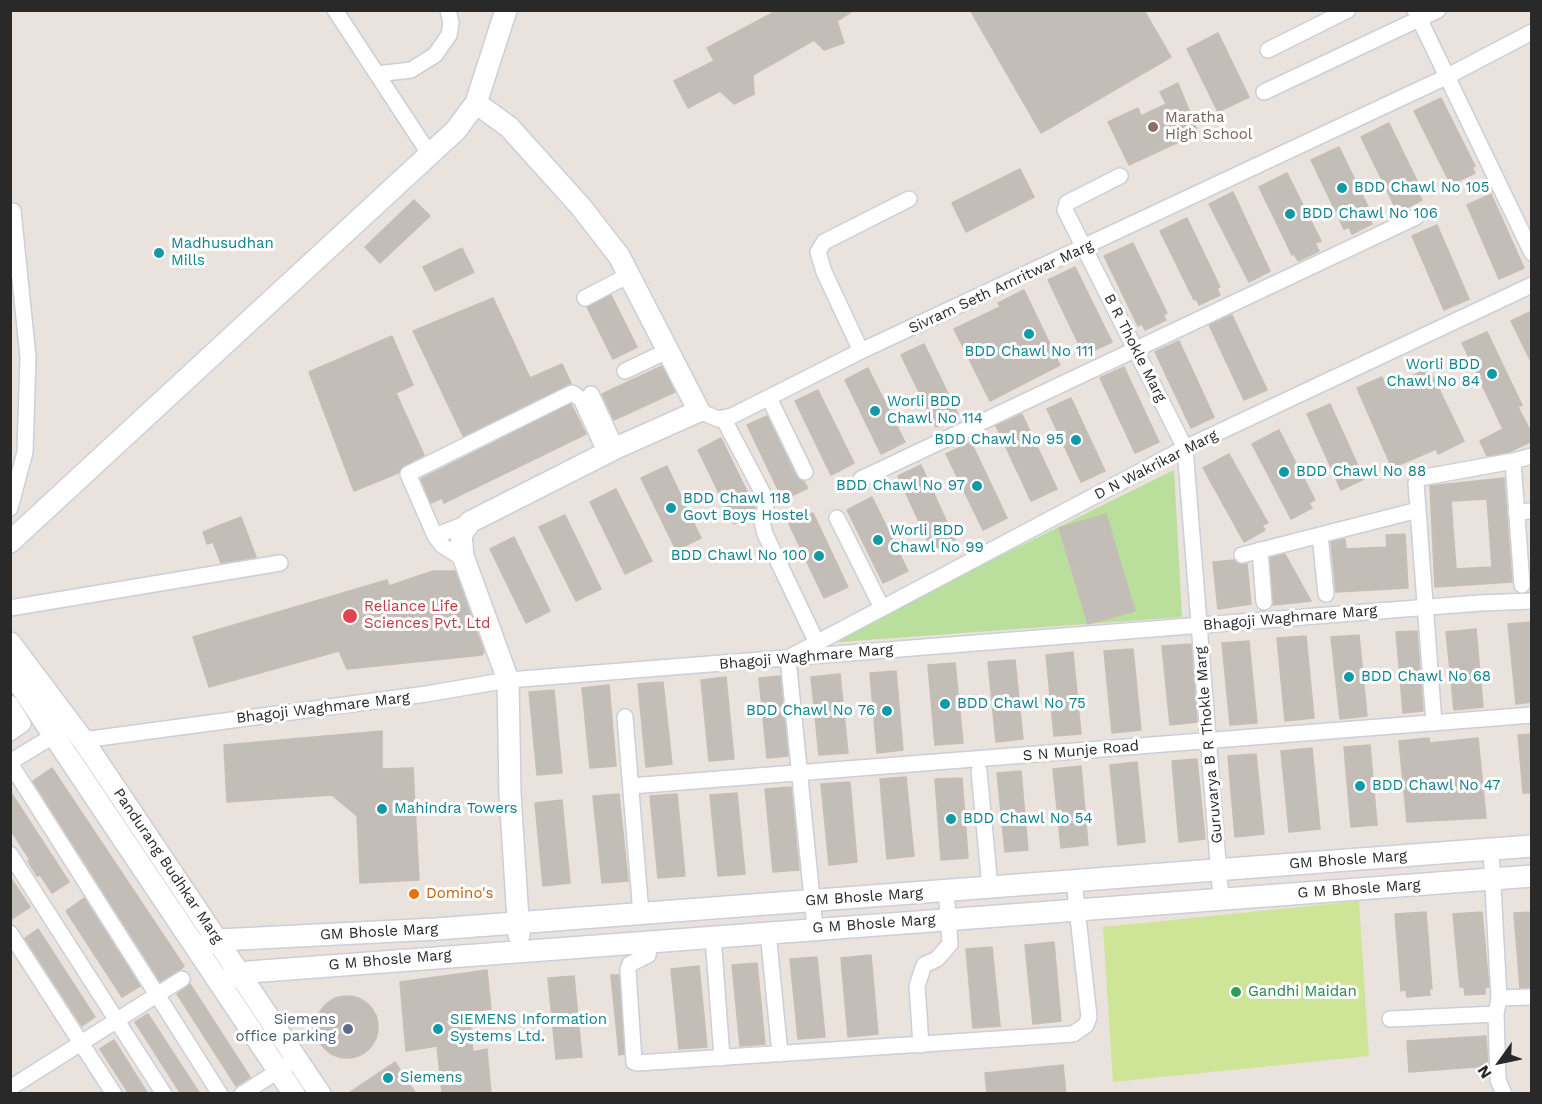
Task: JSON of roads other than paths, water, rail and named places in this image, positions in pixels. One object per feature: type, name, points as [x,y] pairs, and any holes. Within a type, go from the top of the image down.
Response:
[{"type":"main road","points":[[10,542],[456,130],[476,103],[506,10]]},
{"type":"main road","points":[[476,103],[509,126],[567,191],[619,256],[699,411],[609,447],[470,522],[461,535],[465,560],[508,680],[510,794],[520,950]]},
{"type":"main road","name":"Pandurang Budhkar Marg","points":[[10,643],[83,740],[241,972],[288,1065],[294,1094]]},
{"type":"main road","name":"Pandurang Budhkar Marg","points":[[10,670],[219,982],[288,1065],[320,1094]]},
{"type":"main road","name":"GM Bhosle Marg","points":[[197,948],[219,940],[518,923],[1532,846]]},
{"type":"main road","name":"G M Bhosle Marg","points":[[219,982],[241,972],[1532,876]]},
{"type":"street","points":[[335,10],[430,155]]},
{"type":"street","points":[[377,74],[411,70],[435,55],[449,35],[451,23],[448,10]]},
{"type":"street","points":[[1268,50],[1348,10]]},
{"type":"street","points":[[1264,92],[1417,15],[1438,10]]},
{"type":"street","points":[[1417,15],[1532,253]]},
{"type":"street","name":"Sivram Seth Amritwar Marg","points":[[723,418],[732,416],[861,351],[1085,249],[1446,77],[1532,32]]},
{"type":"street","name":"B R Thokle Marg","points":[[1120,176],[1065,206],[1185,448]]},
{"type":"street","points":[[861,351],[824,272],[818,252],[824,242],[909,199]]},
{"type":"street","points":[[10,508],[25,452],[27,357],[13,211]]},
{"type":"street","points":[[861,479],[1416,217]]},
{"type":"street","points":[[585,298],[629,275]]},
{"type":"street","name":"D N Wakrikar Marg","points":[[788,658],[1185,448],[1532,285]]},
{"type":"street","points":[[625,370],[668,351]]},
{"type":"street","points":[[465,560],[443,546],[435,536],[408,479],[408,474],[572,393],[581,399],[609,447]]},
{"type":"street","points":[[591,394],[609,447]]},
{"type":"street","points":[[769,398],[805,472]]},
{"type":"street","points":[[699,411],[723,418],[767,501],[762,522],[765,534],[817,643]]},
{"type":"street","name":"Guruvarya B R Thokle Marg","points":[[1185,448],[1221,899]]},
{"type":"street","points":[[1434,723],[1416,483],[1420,478],[1532,456]]},
{"type":"street","points":[[1513,461],[1524,512],[1522,585]]},
{"type":"street","points":[[1242,555],[1418,510]]},
{"type":"street","points":[[837,518],[882,608]]},
{"type":"street","points":[[435,536],[470,522]]},
{"type":"street","points":[[1320,535],[1326,594]]},
{"type":"street","points":[[1260,550],[1264,602]]},
{"type":"street","points":[[10,608],[280,563]]},
{"type":"street","name":"Bhagoji Waghmare Marg","points":[[83,740],[426,694],[508,680],[1425,607],[1532,601]]},
{"type":"street","points":[[788,658],[815,928]]},
{"type":"street","points":[[10,703],[23,724],[10,734],[15,760],[157,995],[220,1094]]},
{"type":"street","name":"S N Munje Road","points":[[631,786],[1532,715]]},
{"type":"street","points":[[625,717],[641,914]]},
{"type":"street","points":[[15,760],[53,736]]},
{"type":"street","points":[[979,771],[990,887]]},
{"type":"street","points":[[1491,849],[1498,1006],[1498,1080],[1503,1094]]},
{"type":"street","points":[[10,854],[164,1094]]},
{"type":"street","points":[[650,940],[648,955],[630,964],[628,970],[634,1062],[1073,1034],[1086,1025],[1089,1017],[1074,880]]},
{"type":"street","points":[[921,1045],[917,986],[924,965],[937,959],[950,944],[946,890]]},
{"type":"street","points":[[768,932],[780,1054]]},
{"type":"street","points":[[11,934],[114,1094]]},
{"type":"street","points":[[713,936],[722,1058]]},
{"type":"street","points":[[10,1088],[182,979]]},
{"type":"street","points":[[1390,1018],[1498,1006],[1532,997]]},
{"type":"street","points":[[242,1094],[288,1065]]},
{"type":"place","name":"Maratha High School","points":[[1153,127]]},
{"type":"place","name":"BDD Chawl No 105","points":[[1342,188]]},
{"type":"place","name":"BDD Chawl No 106","points":[[1290,214]]},
{"type":"place","name":"Madhusudhan Mills","points":[[159,253]]},
{"type":"place","name":"BDD Chawl No 111","points":[[1029,334]]},
{"type":"place","name":"Worli BDD Chawl No 84","points":[[1492,374]]},
{"type":"place","name":"Worli BDD Chawl No 114","points":[[875,411]]},
{"type":"place","name":"BDD Chawl No 95","points":[[1076,440]]},
{"type":"place","name":"BDD Chawl No 88","points":[[1284,472]]},
{"type":"place","name":"BDD Chawl No 97","points":[[977,486]]},
{"type":"place","name":"BDD Chawl 118 Govt Boys Hostel","points":[[671,508]]},
{"type":"place","name":"Worli BDD Chawl No 99","points":[[878,540]]},
{"type":"place","name":"BDD Chawl No 100","points":[[819,556]]},
{"type":"place","name":"Reliance Life Sciences Pvt. Ltd","points":[[350,616]]},
{"type":"place","name":"BDD Chawl No 68","points":[[1349,677]]},
{"type":"place","name":"BDD Chawl No 75","points":[[945,704]]},
{"type":"place","name":"BDD Chawl No 76","points":[[887,711]]},
{"type":"place","name":"BDD Chawl No 47","points":[[1360,786]]},
{"type":"place","name":"Mahindra Towers","points":[[382,809]]},
{"type":"place","name":"BDD Chawl No 54","points":[[951,819]]},
{"type":"place","name":"Domino's","points":[[414,894]]},
{"type":"place","name":"Gandhi Maidan","points":[[1236,992]]},
{"type":"place","name":"Siemens office parking","points":[[348,1029]]},
{"type":"place","name":"SIEMENS Information Systems Ltd.","points":[[438,1029]]},
{"type":"place","name":"Siemens","points":[[388,1078]]}]
